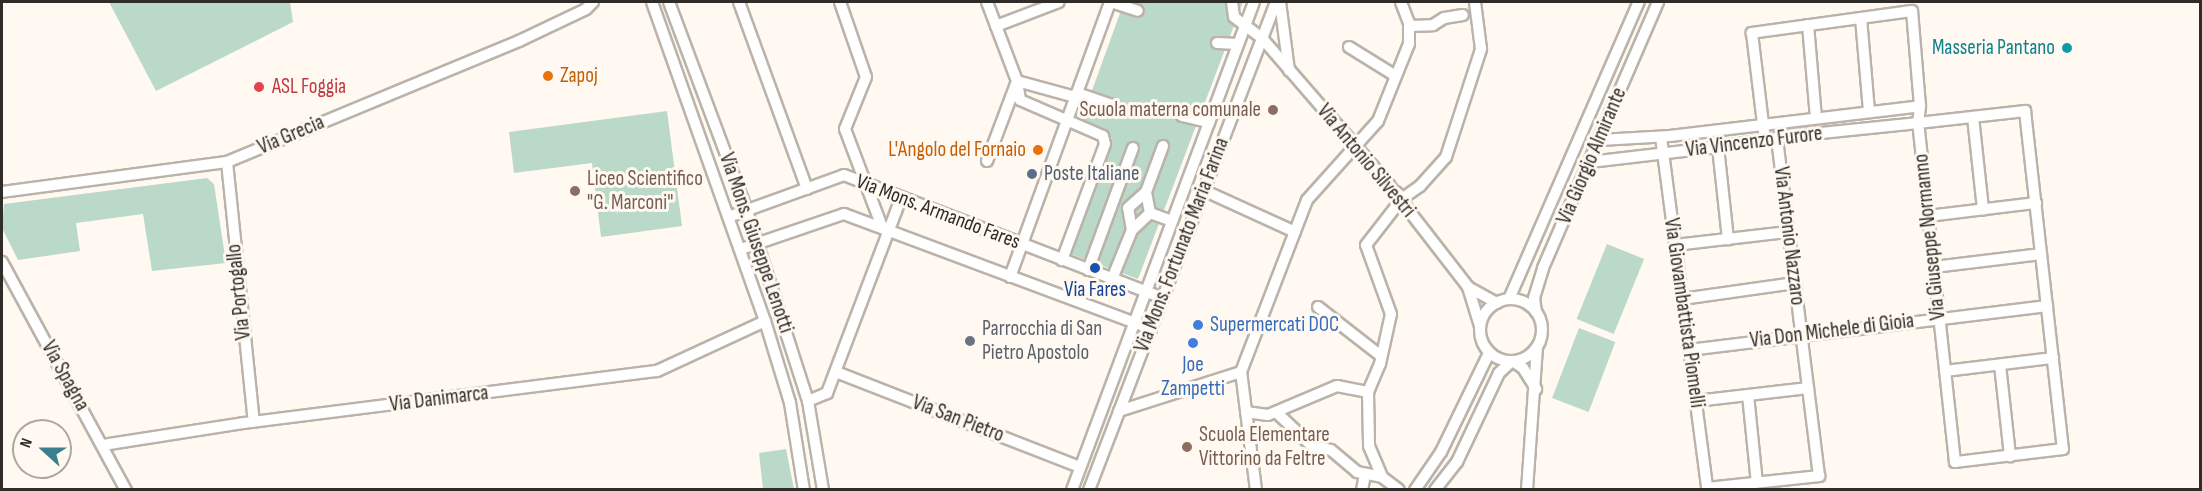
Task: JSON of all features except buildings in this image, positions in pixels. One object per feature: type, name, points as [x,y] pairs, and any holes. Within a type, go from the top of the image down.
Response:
[{"type":"street","name":"Via Grecia","points":[[2,192],[227,162],[564,19],[586,9],[593,2]]},
{"type":"street","points":[[652,2],[730,216],[765,321],[790,403],[804,489]]},
{"type":"street","name":"Via Mons. Giuseppe Lenotti","points":[[669,2],[747,211],[808,401],[823,489]]},
{"type":"street","points":[[739,2],[807,189]]},
{"type":"street","points":[[840,2],[866,77],[846,129],[864,184],[885,229]]},
{"type":"street","points":[[987,2],[1017,81],[1020,100],[1026,105],[1102,136],[1105,144],[1062,260]]},
{"type":"street","points":[[996,26],[1059,2]]},
{"type":"street","points":[[1010,277],[1111,2],[1138,11]]},
{"type":"street","points":[[1232,2],[1234,17],[1244,27]]},
{"type":"street","name":"Via Mons. Fortunato Maria Farina","points":[[1071,489],[1254,2]]},
{"type":"street","name":"Via Mons. Fortunato Maria Farina","points":[[1089,489],[1276,2]]},
{"type":"street","points":[[1280,2],[1289,70]]},
{"type":"street","points":[[1256,489],[1241,372],[1307,200],[1378,121],[1410,44],[1409,26],[1401,2]]},
{"type":"street","points":[[1389,185],[1403,198],[1420,186],[1446,157],[1481,49],[1475,2]]},
{"type":"street","name":"Via Giorgio Almirante","points":[[1509,299],[1639,2]]},
{"type":"street","name":"Via Giorgio Almirante","points":[[1536,312],[1534,298],[1543,268],[1658,2]]},
{"type":"street","name":"Via Giuseppe Normanno","points":[[1861,18],[1912,11],[1920,106],[1918,123],[1955,462],[2010,456]]},
{"type":"street","points":[[1409,26],[1433,25],[1444,18],[1462,15]]},
{"type":"street","points":[[1816,118],[1808,25],[1861,18],[1869,112]]},
{"type":"street","name":"Via Antonio Nazzaro","points":[[1757,483],[1819,476],[1788,232],[1771,139],[1763,125],[1752,33],[1808,25]]},
{"type":"street","name":"Via Antonio Silvestri","points":[[1244,27],[1261,37],[1401,200],[1468,287],[1480,327]]},
{"type":"street","points":[[1217,44],[1238,44]]},
{"type":"street","points":[[1349,47],[1396,76]]},
{"type":"street","points":[[1017,81],[1112,105]]},
{"type":"street","points":[[987,161],[1017,81]]},
{"type":"street","name":"Via Vincenzo Furore","points":[[1600,140],[1661,137],[1920,106]]},
{"type":"street","name":"Via Vincenzo Furore","points":[[1590,162],[2025,111],[2036,203]]},
{"type":"street","points":[[1182,116],[1209,122]]},
{"type":"street","points":[[1973,117],[1983,209]]},
{"type":"street","name":"Via Giovambattista Piomelli","points":[[1661,137],[1707,488]]},
{"type":"street","points":[[1128,207],[1146,192],[1163,146]]},
{"type":"street","points":[[1718,147],[1728,239]]},
{"type":"street","points":[[1088,270],[1133,148]]},
{"type":"street","name":"Via Portogallo","points":[[227,162],[254,422]]},
{"type":"street","name":"Via Mons. Armando Fares","points":[[730,216],[844,175],[1162,298]]},
{"type":"street","points":[[1203,190],[1295,232]]},
{"type":"street","points":[[1146,192],[1150,213]]},
{"type":"street","points":[[808,401],[827,393],[885,229],[901,198]]},
{"type":"street","points":[[1382,477],[1369,446],[1368,392],[1382,356],[1390,314],[1366,245],[1401,200]]},
{"type":"street","points":[[1114,203],[1128,207]]},
{"type":"street","points":[[1928,216],[2036,203],[2063,450],[2010,456],[2000,365]]},
{"type":"street","points":[[1128,207],[1132,230]]},
{"type":"street","points":[[1150,213],[1172,221]]},
{"type":"street","points":[[1112,279],[1132,230],[1150,213]]},
{"type":"street","name":"Via Mons. Armando Fares","points":[[741,249],[844,214],[1151,329]]},
{"type":"street","points":[[1675,244],[1788,232]]},
{"type":"street","points":[[1934,267],[2041,254]]},
{"type":"street","name":"Via Spagna","points":[[2,262],[126,489]]},
{"type":"street","points":[[1682,299],[1795,284]]},
{"type":"street","name":"Via Antonio Silvestri","points":[[1468,287],[1497,303]]},
{"type":"street","points":[[1527,489],[1536,389],[1537,348],[1542,327],[1536,312],[1528,304],[1509,299],[1497,303],[1485,314],[1480,327],[1482,343],[1489,353],[1523,368],[1536,389]]},
{"type":"street","name":"Via Don Michele di Gioia","points":[[1689,350],[2047,306]]},
{"type":"street","points":[[1318,307],[1382,356]]},
{"type":"street","name":"Via Danimarca","points":[[103,445],[254,422],[657,371],[765,321]]},
{"type":"street","points":[[1435,489],[1457,462],[1499,373],[1512,362],[1537,348]]},
{"type":"street","points":[[1415,489],[1441,452],[1489,353]]},
{"type":"street","points":[[1945,371],[2053,358]]},
{"type":"street","name":"Via San Pietro","points":[[836,372],[1080,467]]},
{"type":"street","points":[[1119,411],[1241,372]]},
{"type":"street","points":[[1246,412],[1276,412],[1337,386],[1368,392]]},
{"type":"street","points":[[1696,401],[1808,388]]},
{"type":"street","points":[[1707,488],[1757,483],[1748,395]]},
{"type":"street","points":[[1276,412],[1312,446],[1331,450],[1357,472],[1382,477],[1399,489]]},
{"type":"street","points":[[1362,489],[1365,474]]},
{"type":"green space","points":[[109,2],[290,2],[293,22],[156,91]]},
{"type":"green space","points":[[1124,2],[1243,2],[1138,279],[1068,253],[1112,138],[1081,121]]},
{"type":"green space","points":[[667,111],[682,226],[601,237],[592,163],[514,173],[509,132]]},
{"type":"green space","points":[[207,178],[214,184],[226,263],[152,271],[143,214],[76,223],[80,251],[18,260],[2,228],[4,204]]},
{"type":"green space","points":[[1607,244],[1644,259],[1614,334],[1577,319]]},
{"type":"green space","points":[[1579,328],[1615,342],[1589,412],[1552,398]]},
{"type":"green space","points":[[786,449],[794,489],[763,489],[759,453]]},
{"type":"place","name":"Masseria Pantano","points":[[2067,48]]},
{"type":"place","name":"Zapoj","points":[[548,76]]},
{"type":"place","name":"ASL Foggia","points":[[259,87]]},
{"type":"place","name":"Scuola materna comunale","points":[[1273,110]]},
{"type":"place","name":"L'Angolo del Fornaio","points":[[1038,150]]},
{"type":"place","name":"Poste Italiane","points":[[1032,174]]},
{"type":"place","name":"Liceo Scientifico \"G. Marconi\"","points":[[575,191]]},
{"type":"place","name":"Via Fares","points":[[1095,268]]},
{"type":"place","name":"Supermercati DOC","points":[[1198,325]]},
{"type":"place","name":"Parrocchia di San Pietro Apostolo","points":[[970,341]]},
{"type":"place","name":"Joe Zampetti","points":[[1193,343]]},
{"type":"place","name":"Scuola Elementare Vittorino da Feltre","points":[[1187,447]]}]
